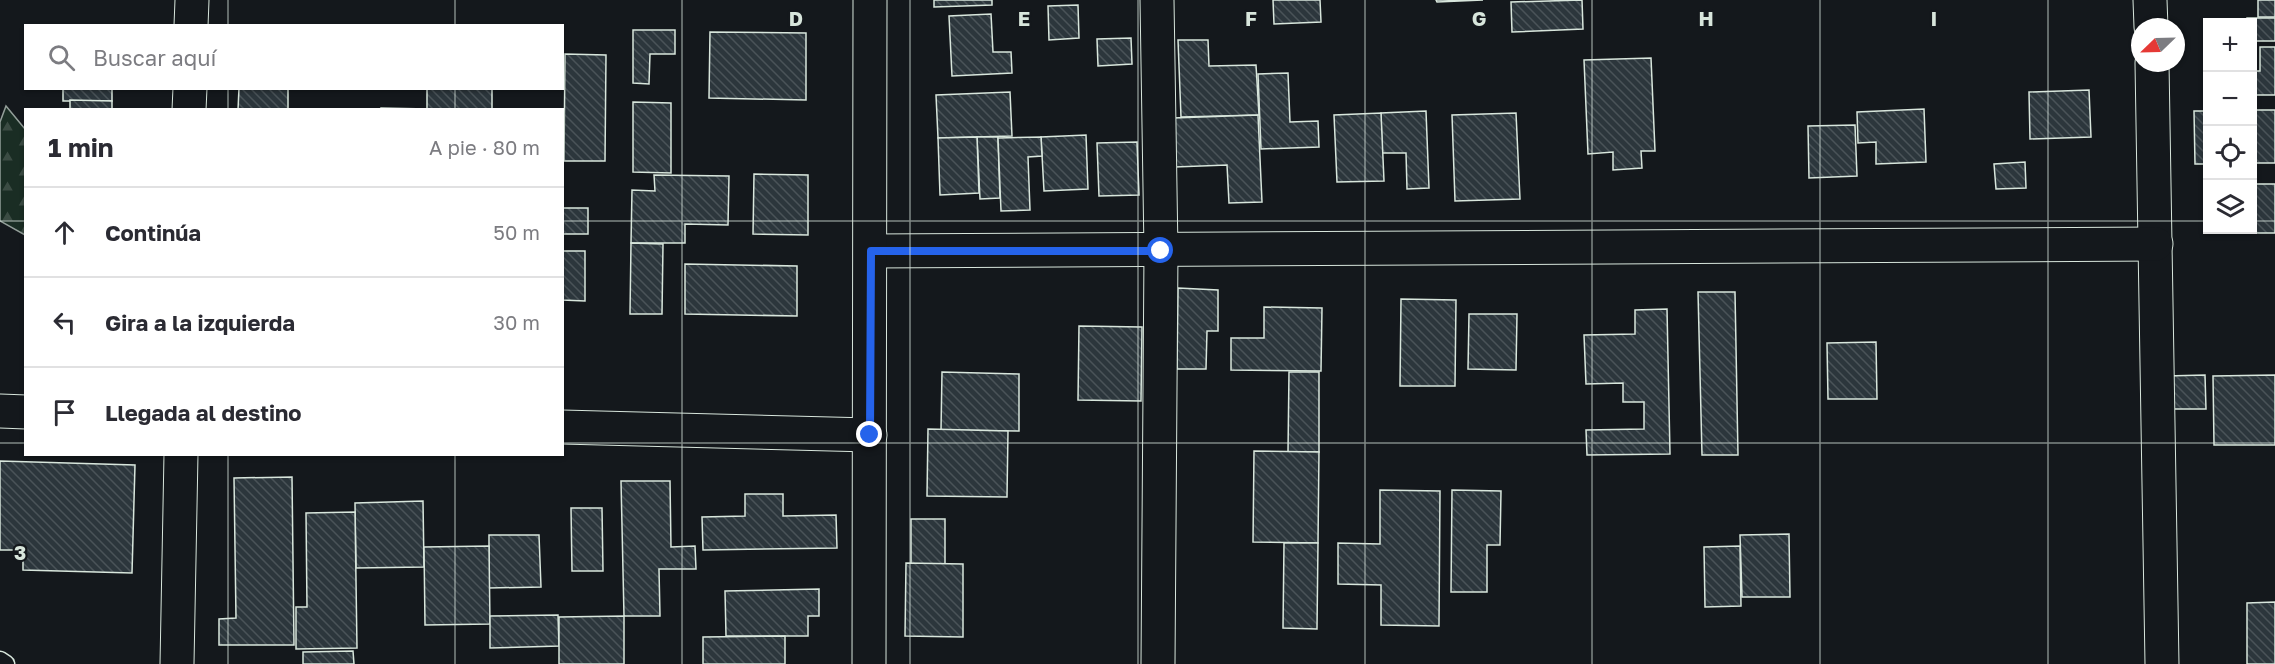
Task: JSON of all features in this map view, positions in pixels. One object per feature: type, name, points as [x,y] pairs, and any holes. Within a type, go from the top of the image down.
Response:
[{"type":"street","points":[[191,24],[192,0]]},
{"type":"street","points":[[869,664],[870,0]]},
{"type":"street","points":[[1157,0],[1161,251],[1158,664]]},
{"type":"street","points":[[2150,0],[2151,18]]},
{"type":"street","points":[[2152,72],[2162,664]]},
{"type":"street","points":[[189,108],[190,90]]},
{"type":"street","points":[[871,251],[1161,251],[2156,243]]},
{"type":"street","points":[[0,411],[24,412]]},
{"type":"street","points":[[564,427],[870,435]]},
{"type":"street","points":[[177,664],[181,456]]},
{"type":"lane","points":[[0,660],[6,664]]},
{"type":"green space","points":[[6,106],[24,128],[24,234],[0,221],[0,122]]},
{"type":"building","points":[[934,0],[992,0],[992,5],[934,7]]},
{"type":"building","points":[[1273,0],[1320,0],[1321,22],[1274,24]]},
{"type":"building","points":[[1436,0],[1483,0],[1437,2]]},
{"type":"building","points":[[1582,0],[1583,29],[1512,32],[1511,2]]},
{"type":"building","points":[[2258,0],[2275,0],[2275,17],[2258,17]]},
{"type":"building","points":[[1078,5],[1079,38],[1049,40],[1048,6]]},
{"type":"building","points":[[991,14],[993,52],[1011,52],[1012,73],[952,76],[949,16]]},
{"type":"building","points":[[2257,18],[2275,18],[2275,41],[2257,41]]},
{"type":"building","points":[[633,30],[675,30],[675,54],[650,54],[649,84],[633,83]]},
{"type":"building","points":[[710,32],[806,33],[806,100],[709,98]]},
{"type":"building","points":[[1131,38],[1132,64],[1098,66],[1097,39]]},
{"type":"building","points":[[1178,40],[1208,40],[1209,66],[1256,65],[1259,115],[1181,117]]},
{"type":"building","points":[[2260,47],[2275,47],[2275,95],[2257,95],[2257,71],[2260,71]]},
{"type":"building","points":[[565,54],[606,55],[605,161],[564,161]]},
{"type":"building","points":[[1651,58],[1655,151],[1641,151],[1642,168],[1613,170],[1613,152],[1588,154],[1584,60]]},
{"type":"building","points":[[1288,73],[1290,122],[1318,121],[1319,147],[1261,149],[1258,74]]},
{"type":"building","points":[[63,90],[112,90],[112,101],[63,101]]},
{"type":"building","points":[[239,90],[288,90],[288,108],[238,108]]},
{"type":"building","points":[[427,90],[492,90],[492,108],[427,108]]},
{"type":"building","points":[[2089,90],[2091,137],[2030,139],[2029,92]]},
{"type":"building","points":[[1010,92],[1012,136],[938,138],[936,95]]},
{"type":"building","points":[[70,100],[112,101],[112,108],[70,108]]},
{"type":"building","points":[[633,102],[671,103],[671,173],[633,172]]},
{"type":"building","points":[[1924,109],[1926,162],[1876,164],[1876,142],[1858,143],[1857,112]]},
{"type":"building","points":[[2257,110],[2275,110],[2275,163],[2257,163]]},
{"type":"building","points":[[1426,111],[1429,188],[1407,189],[1406,153],[1382,153],[1381,113]]},
{"type":"building","points":[[2194,111],[2203,111],[2203,164],[2195,164]]},
{"type":"building","points":[[1381,113],[1384,181],[1337,182],[1334,115]]},
{"type":"building","points":[[1516,113],[1520,199],[1455,201],[1452,115]]},
{"type":"building","points":[[1258,115],[1262,202],[1229,203],[1227,165],[1175,167],[1173,118]]},
{"type":"building","points":[[1855,125],[1857,176],[1809,178],[1808,126]]},
{"type":"building","points":[[1086,135],[1088,189],[1044,191],[1041,137]]},
{"type":"building","points":[[977,137],[998,137],[1000,198],[980,199]]},
{"type":"building","points":[[977,137],[979,193],[940,195],[938,138]]},
{"type":"building","points":[[1041,137],[1042,156],[1028,157],[1030,210],[1001,211],[998,138]]},
{"type":"building","points":[[1137,142],[1139,195],[1099,196],[1097,143]]},
{"type":"building","points":[[2025,162],[2026,188],[1996,189],[1994,164]]},
{"type":"building","points":[[754,174],[808,175],[808,235],[753,234]]},
{"type":"building","points":[[654,175],[729,176],[728,225],[685,224],[685,243],[631,243],[632,190],[655,191]]},
{"type":"building","points":[[2257,184],[2275,184],[2275,233],[2257,233]]},
{"type":"building","points":[[564,208],[588,208],[588,234],[564,234]]},
{"type":"building","points":[[631,243],[663,244],[662,314],[630,314]]},
{"type":"building","points":[[564,251],[585,251],[585,301],[564,300]]},
{"type":"building","points":[[685,264],[797,266],[797,316],[685,314]]},
{"type":"building","points":[[1178,288],[1218,290],[1218,331],[1207,331],[1206,369],[1177,369]]},
{"type":"building","points":[[1698,292],[1735,292],[1738,455],[1702,455]]},
{"type":"building","points":[[1401,299],[1456,300],[1455,386],[1400,386]]},
{"type":"building","points":[[1264,307],[1322,308],[1321,371],[1231,370],[1231,338],[1264,338]]},
{"type":"building","points":[[1667,309],[1670,454],[1587,455],[1586,430],[1644,429],[1644,402],[1623,402],[1623,383],[1586,384],[1584,335],[1635,334],[1635,310]]},
{"type":"building","points":[[1469,314],[1517,314],[1516,370],[1468,369]]},
{"type":"building","points":[[1079,326],[1142,327],[1141,401],[1078,400]]},
{"type":"building","points":[[1876,342],[1877,399],[1828,399],[1827,343]]},
{"type":"building","points":[[942,372],[1019,374],[1019,431],[941,430]]},
{"type":"building","points":[[1289,372],[1319,372],[1319,452],[1288,452]]},
{"type":"building","points":[[2205,375],[2206,409],[2166,409],[2166,376]]},
{"type":"building","points":[[2275,375],[2275,445],[2214,445],[2213,376]]},
{"type":"building","points":[[928,429],[1008,431],[1007,497],[927,496]]},
{"type":"building","points":[[1254,451],[1319,452],[1318,543],[1253,542]]},
{"type":"building","points":[[0,461],[135,465],[132,573],[23,570],[23,550],[0,550]]},
{"type":"building","points":[[292,477],[294,645],[219,645],[219,619],[236,618],[234,478]]},
{"type":"building","points":[[621,481],[670,481],[671,547],[695,546],[696,569],[659,569],[660,616],[624,616]]},
{"type":"building","points":[[1380,490],[1440,491],[1439,626],[1381,625],[1381,585],[1338,584],[1338,543],[1380,544]]},
{"type":"building","points":[[1452,490],[1501,491],[1500,545],[1487,545],[1487,592],[1451,592]]},
{"type":"building","points":[[745,494],[783,494],[783,516],[836,515],[837,548],[703,550],[702,517],[745,516]]},
{"type":"building","points":[[423,501],[424,567],[356,568],[355,503]]},
{"type":"building","points":[[571,508],[602,508],[603,571],[572,571]]},
{"type":"building","points":[[355,512],[357,648],[296,649],[296,607],[307,607],[306,513]]},
{"type":"building","points":[[911,519],[945,519],[945,564],[911,564]]},
{"type":"building","points":[[1789,534],[1790,597],[1742,597],[1740,535]]},
{"type":"building","points":[[489,535],[539,535],[541,587],[489,588]]},
{"type":"building","points":[[1284,543],[1318,543],[1317,629],[1283,628]]},
{"type":"building","points":[[489,546],[490,624],[425,625],[424,547]]},
{"type":"building","points":[[1740,546],[1741,606],[1705,607],[1704,547]]},
{"type":"building","points":[[906,563],[963,564],[963,637],[905,636]]},
{"type":"building","points":[[819,589],[819,616],[808,616],[808,636],[726,636],[725,591]]},
{"type":"building","points":[[2275,602],[2275,664],[2247,664],[2247,603]]},
{"type":"building","points":[[558,615],[559,646],[490,648],[490,616]]},
{"type":"building","points":[[624,616],[624,664],[559,664],[559,617]]},
{"type":"building","points":[[785,636],[785,664],[703,664],[703,637]]},
{"type":"building","points":[[353,651],[354,664],[303,664],[303,652]]},
{"type":"route","points":[[870,435],[871,251],[1161,251]]}]
